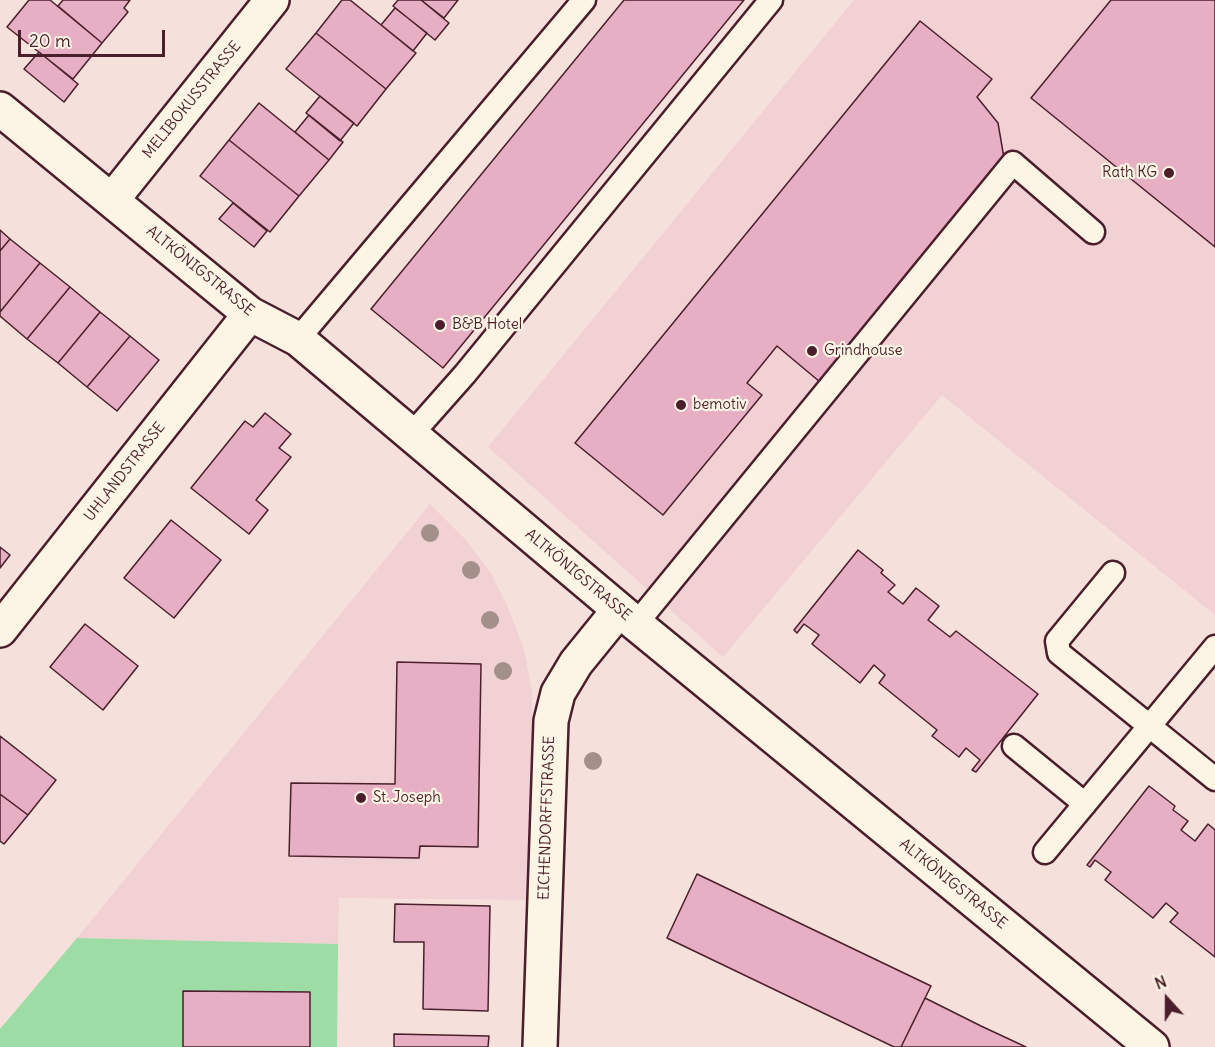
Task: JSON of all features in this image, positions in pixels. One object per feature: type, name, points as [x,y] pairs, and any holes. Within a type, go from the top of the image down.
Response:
[{"type":"street","name":"MELIBOKUSSTRASSE","points":[[112,200],[272,0]]},
{"type":"street","name":"ALTKÖNIGSTRASSE","points":[[0,109],[250,314],[298,339],[627,617],[1146,1045]]},
{"type":"street","name":"UHLANDSTRASSE","points":[[0,630],[250,314]]},
{"type":"street","name":"EICHENDORFFSTRASSE","points":[[540,1047],[551,721],[558,693],[576,663],[627,617]]},
{"type":"lane","points":[[298,339],[584,0]]},
{"type":"lane","points":[[411,435],[465,374],[771,0]]},
{"type":"lane","points":[[627,617],[1013,163],[1093,232]]},
{"type":"lane","points":[[1113,573],[1058,641],[1059,653],[1215,779]]},
{"type":"lane","points":[[1044,852],[1215,647]]},
{"type":"lane","points":[[1014,746],[1085,804]]},
{"type":"shaded area","points":[[854,0],[1215,0],[1215,615],[942,395],[723,657],[488,447]]},
{"type":"shaded area","name":"St. Joseph","points":[[430,504],[466,540],[490,572],[506,603],[524,649],[532,692],[530,900],[339,898],[338,944],[77,938]]},
{"type":"green space","points":[[77,938],[338,944],[337,1047],[0,1047],[0,1029]]},
{"type":"building","points":[[29,0],[50,0],[102,43],[73,79],[7,27]]},
{"type":"building","points":[[63,0],[130,0],[124,8],[128,12],[102,43],[58,6]]},
{"type":"building","points":[[342,0],[350,0],[416,53],[386,89],[316,33]]},
{"type":"building","points":[[398,0],[421,0],[449,23],[435,40],[393,6]]},
{"type":"building","points":[[421,0],[458,0],[444,18]]},
{"type":"building","points":[[624,0],[744,0],[443,368],[371,309]]},
{"type":"building","name":"Rath KG","points":[[1111,0],[1215,0],[1215,247],[1031,98]]},
{"type":"building","points":[[395,8],[427,33],[413,51],[381,25]]},
{"type":"building","points":[[920,21],[992,79],[977,97],[998,123],[1004,158],[820,382],[777,346],[747,383],[762,395],[663,515],[575,443]]},
{"type":"building","points":[[316,33],[386,89],[357,126],[286,69]]},
{"type":"building","points":[[39,52],[78,84],[64,102],[24,69]]},
{"type":"building","points":[[320,96],[354,123],[340,141],[306,113]]},
{"type":"building","points":[[259,103],[329,160],[299,196],[229,140]]},
{"type":"building","points":[[309,115],[343,142],[329,160],[295,132]]},
{"type":"building","points":[[229,140],[299,196],[270,232],[200,176]]},
{"type":"building","points":[[233,203],[267,231],[254,247],[219,219]]},
{"type":"building","points":[[0,230],[10,239],[0,251]]},
{"type":"building","points":[[10,239],[40,263],[0,312],[0,251]]},
{"type":"building","points":[[40,263],[70,287],[27,339],[0,316],[0,312]]},
{"type":"building","points":[[70,287],[100,312],[58,363],[27,339]]},
{"type":"building","points":[[100,312],[130,336],[87,387],[58,363]]},
{"type":"building","points":[[130,336],[159,360],[117,411],[87,387]]},
{"type":"building","points":[[265,413],[291,434],[279,448],[291,457],[256,500],[268,510],[249,534],[191,488],[245,421],[253,427]]},
{"type":"building","points":[[171,520],[221,560],[174,618],[124,578]]},
{"type":"building","points":[[0,547],[10,555],[0,568]]},
{"type":"building","points":[[858,550],[883,570],[881,573],[895,585],[888,592],[903,604],[916,588],[939,606],[928,620],[950,637],[956,631],[1038,694],[976,772],[972,770],[980,760],[966,748],[959,757],[932,736],[937,730],[879,683],[885,675],[874,665],[860,683],[812,644],[819,635],[804,624],[797,633],[794,630]]},
{"type":"building","points":[[85,624],[138,666],[103,710],[50,667]]},
{"type":"building","points":[[397,662],[481,664],[478,847],[420,846],[419,858],[289,856],[291,783],[395,784]]},
{"type":"building","points":[[0,736],[56,780],[28,815],[0,794]]},
{"type":"building","points":[[1149,786],[1175,806],[1173,810],[1188,821],[1181,830],[1195,841],[1208,824],[1215,830],[1215,957],[1170,922],[1178,913],[1166,903],[1153,918],[1105,880],[1111,872],[1095,860],[1090,867],[1087,865]]},
{"type":"building","points":[[0,794],[28,815],[4,844],[0,841]]},
{"type":"building","points":[[697,874],[931,986],[901,1047],[894,1047],[667,938]]},
{"type":"building","points":[[395,904],[490,906],[488,1011],[423,1009],[424,942],[394,942]]},
{"type":"building","points":[[183,991],[310,992],[310,1047],[183,1047]]},
{"type":"building","points":[[925,998],[981,1026],[1026,1047],[901,1047]]},
{"type":"building","points":[[394,1034],[489,1036],[488,1047],[394,1047]]},
{"type":"place","name":"Rath KG","points":[[1169,173]]},
{"type":"place","name":"B&B Hotel","points":[[440,325]]},
{"type":"place","name":"Grindhouse","points":[[812,351]]},
{"type":"place","name":"bemotiv","points":[[681,405]]},
{"type":"place","name":"St. Joseph","points":[[361,798]]}]
